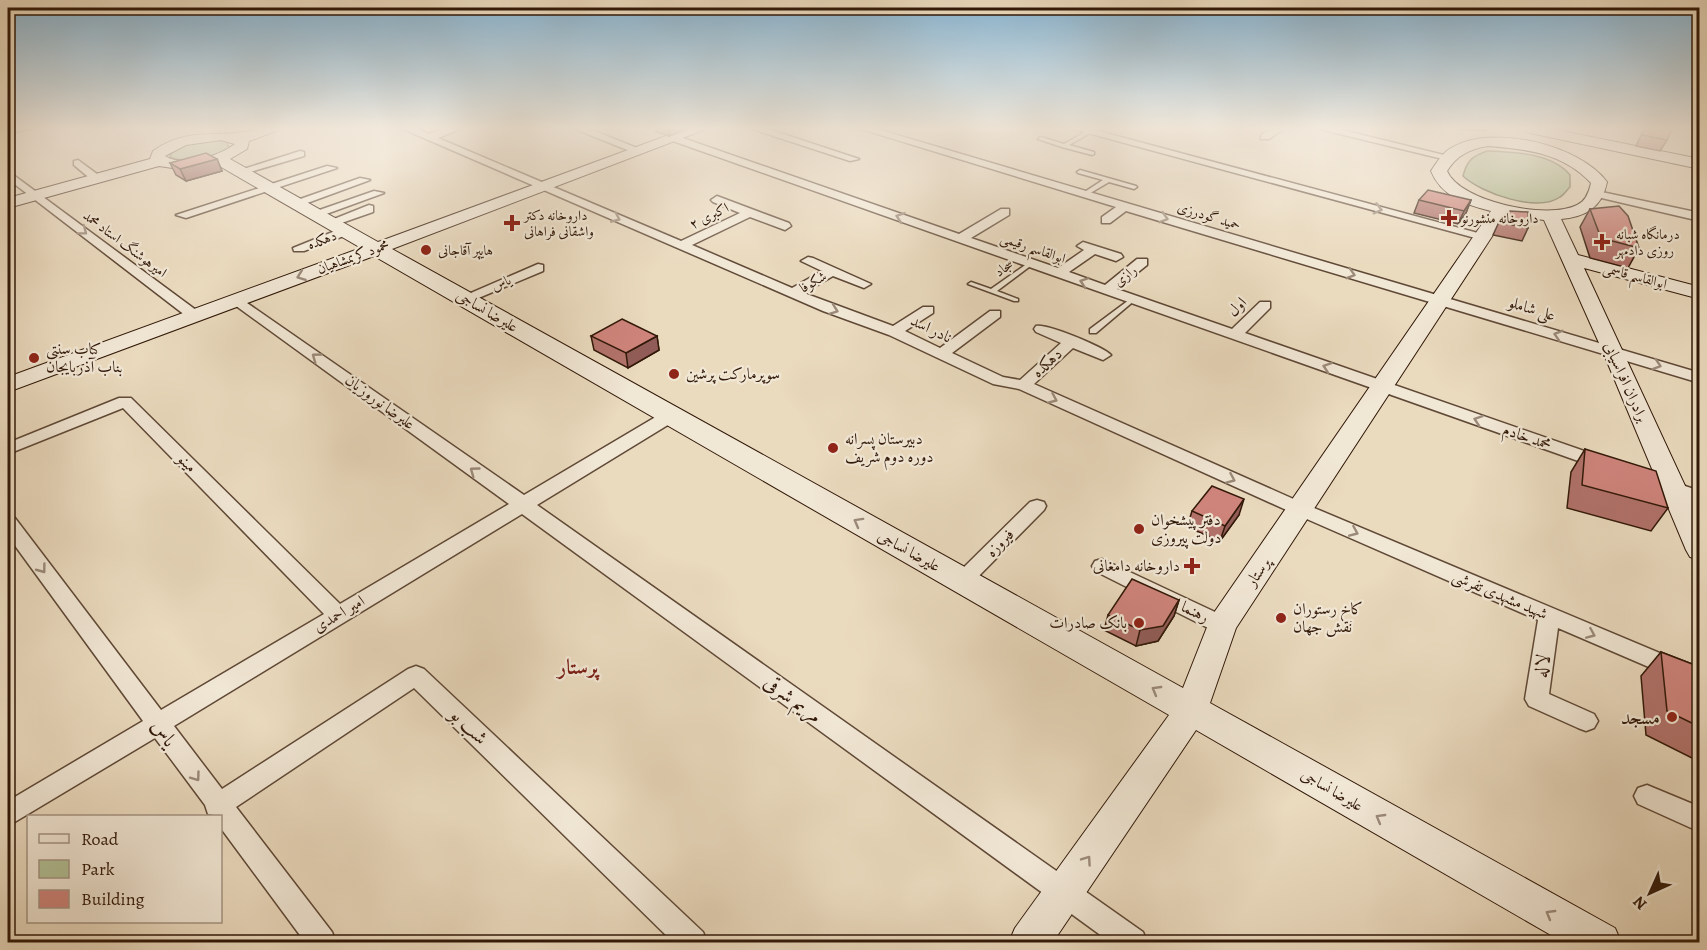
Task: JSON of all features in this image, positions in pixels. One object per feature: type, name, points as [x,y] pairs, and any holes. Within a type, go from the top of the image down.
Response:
[{"type":"street","points":[[91,173],[98,179]]},
{"type":"street","points":[[8,203],[118,173]]},
{"type":"street","name":"علیرضا نساجی","points":[[242,173],[1601,942]]},
{"type":"street","points":[[182,215],[313,173]]},
{"type":"street","name":"نادر اسد","points":[[511,173],[793,293],[894,332],[999,381],[1023,386],[1300,509]]},
{"type":"street","name":"محمود کریمشاهیان","points":[[8,385],[579,173]]},
{"type":"street","name":"ابوالقاسم رقیمی","points":[[776,173],[1382,386]]},
{"type":"street","name":"حمید گودرزی","points":[[1015,173],[1440,300]]},
{"type":"street","points":[[1245,173],[1483,236]]},
{"type":"street","points":[[1440,173],[1444,183],[1466,197],[1502,208],[1550,215],[1571,214],[1582,209],[1597,194],[1599,182],[1592,173]]},
{"type":"street","name":"امیرهوشنگ استاد محمد","points":[[8,174],[195,316]]},
{"type":"street","points":[[295,203],[364,180]]},
{"type":"street","points":[[314,214],[378,193]]},
{"type":"street","points":[[1597,194],[1700,217]]},
{"type":"street","points":[[717,201],[785,226]]},
{"type":"street","points":[[1106,220],[1125,206]]},
{"type":"street","name":"پرستار","points":[[1029,942],[1191,710],[1222,625],[1502,208]]},
{"type":"street","points":[[330,223],[369,209]]},
{"type":"street","points":[[961,238],[1005,212]]},
{"type":"street","name":"اکبری ۲","points":[[681,246],[749,213]]},
{"type":"street","name":"برادران افراسیابی","points":[[1550,215],[1614,352],[1700,550]]},
{"type":"street","name":"دهکده","points":[[299,248],[345,231]]},
{"type":"street","points":[[1059,273],[1087,248],[1116,257]]},
{"type":"street","name":"ابوالقاسم قاسمی","points":[[1570,259],[1700,293]]},
{"type":"street","name":"شکوفا","points":[[808,261],[864,284]]},
{"type":"street","name":"رازی","points":[[1107,290],[1142,262]]},
{"type":"street","name":"یاس","points":[[464,298],[538,267]]},
{"type":"street","name":"شکوفا","points":[[793,293],[832,271]]},
{"type":"street","name":"علیرضا نوروزیان","points":[[237,300],[522,505]]},
{"type":"street","name":"علی شاملو","points":[[1440,300],[1700,378]]},
{"type":"street","name":"اول","points":[[1235,334],[1265,304]]},
{"type":"street","points":[[894,332],[928,310]]},
{"type":"street","points":[[941,354],[995,314]]},
{"type":"street","points":[[1041,329],[1103,355]]},
{"type":"street","name":"دهکده","points":[[1023,386],[1071,341]]},
{"type":"street","name":"محمد خادم","points":[[1382,386],[1616,469]]},
{"type":"street","name":"مینو","points":[[8,449],[125,400],[338,615]]},
{"type":"street","name":"امیر احمدی","points":[[8,814],[670,416]]},
{"type":"street","points":[[1650,480],[1700,498]]},
{"type":"street","name":"مریم شرقی","points":[[522,505],[1133,942]]},
{"type":"street","name":"فیروزه","points":[[962,581],[1037,506]]},
{"type":"street","name":"شهید مشهدی تفرشی","points":[[1300,509],[1700,680]]},
{"type":"street","name":"یاس","points":[[8,523],[217,806],[321,942]]},
{"type":"street","name":"رهنما","points":[[1102,566],[1222,625]]},
{"type":"street","name":"لاله","points":[[1549,616],[1538,699],[1586,721]]},
{"type":"street","name":"شب بو","points":[[217,806],[416,675],[693,942]]},
{"type":"street","points":[[1647,796],[1700,820]]},
{"type":"lane","points":[[1085,173],[1134,187]]},
{"type":"lane","points":[[1085,194],[1108,180]]},
{"type":"lane","name":"سجاد","points":[[992,291],[1030,263]]},
{"type":"lane","name":"سجاد","points":[[971,284],[1016,300]]},
{"type":"lane","points":[[1093,330],[1133,299]]},
{"type":"green space","points":[[1464,173],[1568,173],[1570,187],[1560,197],[1550,201],[1524,202],[1483,189],[1463,176]]},
{"type":"building","points":[[1428,190],[1471,200],[1464,211],[1419,200]]},
{"type":"building","points":[[1619,206],[1628,216],[1639,248],[1601,238],[1590,209]]},
{"type":"building","points":[[1510,211],[1528,212],[1528,228],[1499,222]]},
{"type":"building","points":[[622,319],[657,336],[626,353],[591,336]]},
{"type":"building","points":[[1585,449],[1656,471],[1668,508],[1582,485]]},
{"type":"building","points":[[1212,486],[1244,499],[1225,526],[1192,511]]},
{"type":"building","points":[[1132,579],[1179,600],[1163,626],[1140,630],[1108,615]]},
{"type":"building","points":[[1661,652],[1700,667],[1700,727],[1667,711]]},
{"type":"place","name":"داروخانه منشورنو","points":[[1449,218]]},
{"type":"place","name":"داروخانه دکتر واشقانی فراهانی","points":[[512,223]]},
{"type":"place","name":"درمانگاه شبانه روزی دادمهر","points":[[1602,242]]},
{"type":"place","name":"هایپر آقاجانی","points":[[426,250]]},
{"type":"place","name":"کباب سنتی بناب آذربایجان","points":[[34,358]]},
{"type":"place","name":"سوپرمارکت پرشین","points":[[674,374]]},
{"type":"place","name":"دبیرستان پسرانه دوره دوم شریف","points":[[833,448]]},
{"type":"place","name":"دفتر پیشخوان دولت پیروزی","points":[[1139,529]]},
{"type":"place","name":"داروخانه دامغانی","points":[[1192,566]]},
{"type":"place","name":"کاخ رستوران نقش جهان","points":[[1281,618]]},
{"type":"place","name":"بانک صادرات","points":[[1139,623]]},
{"type":"place","name":"مسجد","points":[[1672,717]]},
{"type":"district","name":"پرستار","points":[[578,667]]}]
